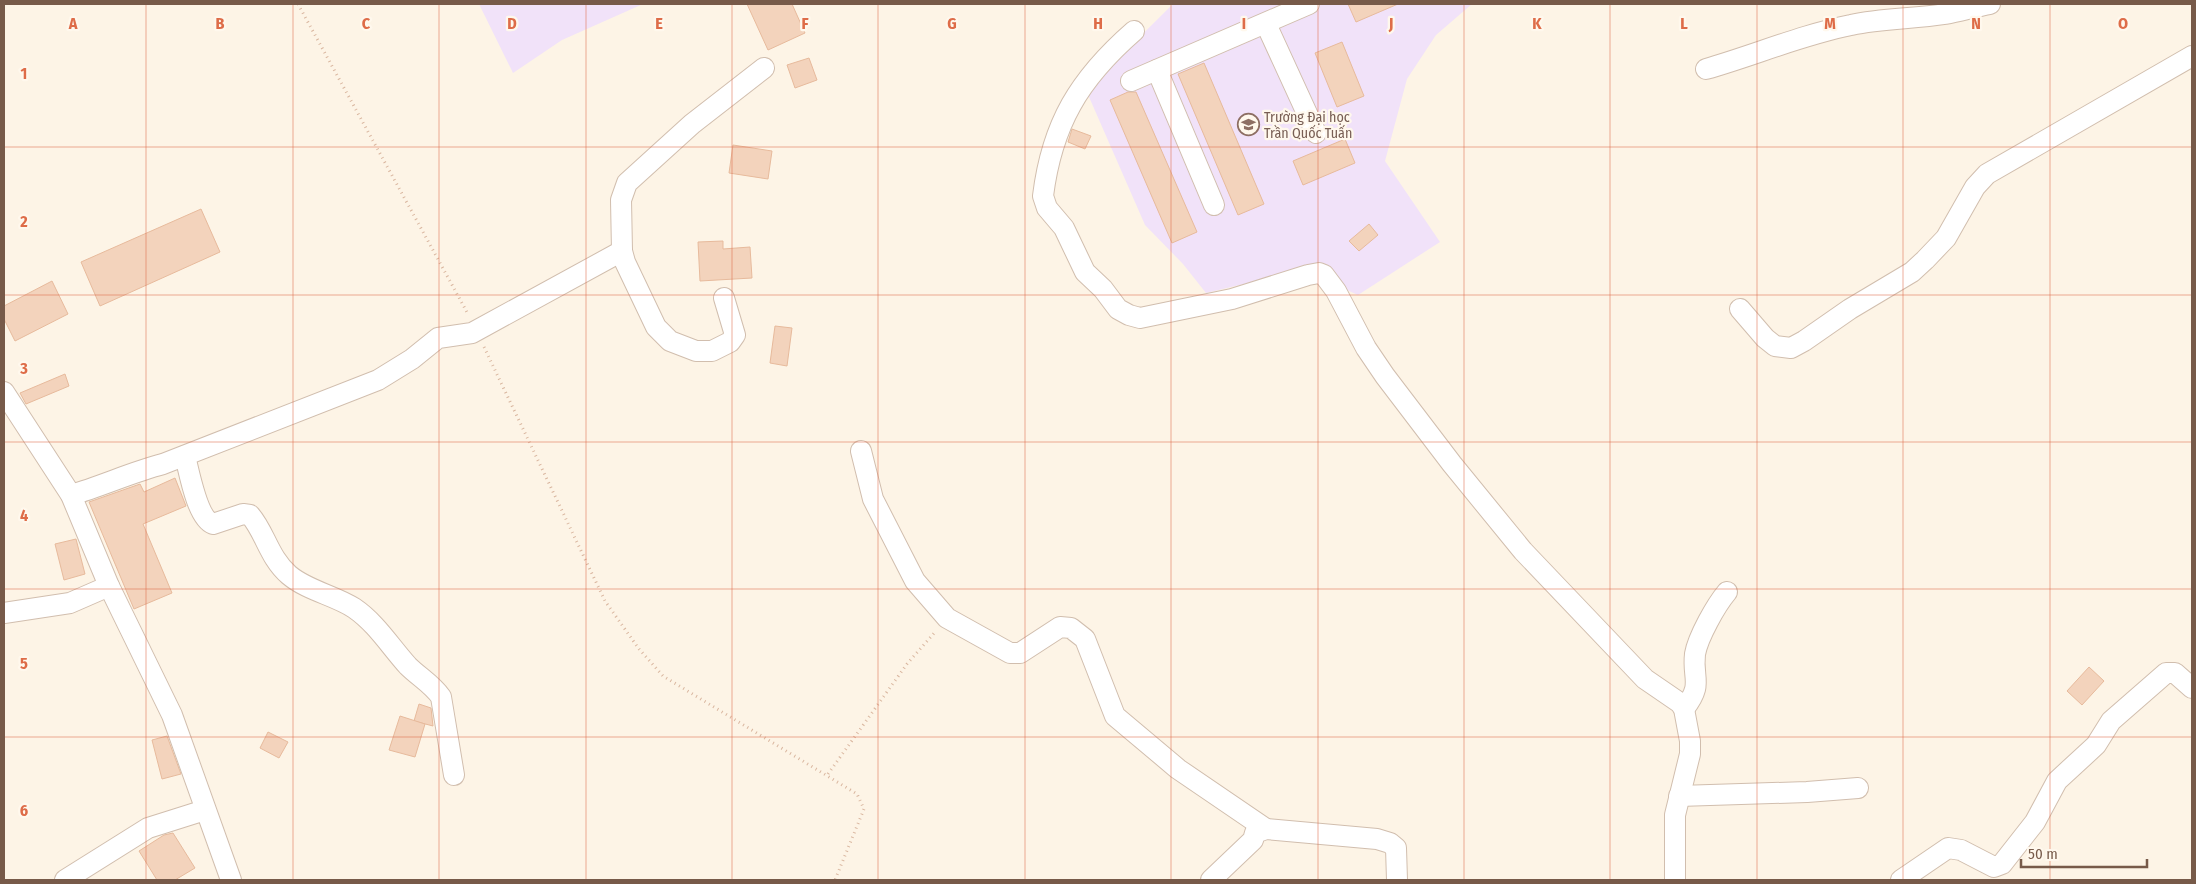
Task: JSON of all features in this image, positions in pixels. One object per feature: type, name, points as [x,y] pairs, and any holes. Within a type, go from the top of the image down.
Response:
[{"type":"street","points":[[1131,81],[1266,24],[1308,4]]},
{"type":"street","points":[[1706,69],[1742,59],[1766,48],[1849,25],[1875,20],[1944,14],[1990,4]]},
{"type":"street","points":[[1266,24],[1316,133]]},
{"type":"street","points":[[1134,31],[1105,57],[1074,98],[1049,158],[1042,196],[1044,202],[1064,228],[1085,272],[1103,289],[1118,309],[1140,318],[1232,299],[1308,275],[1319,273],[1324,275],[1336,291],[1366,348],[1385,376],[1502,526],[1548,578],[1645,679],[1674,698],[1684,709],[1690,754],[1676,815],[1676,880]]},
{"type":"street","points":[[1740,309],[1765,338],[1775,346],[1791,348],[1804,341],[1850,309],[1919,266],[1946,238],[1980,180],[1996,167],[2192,56]]},
{"type":"street","points":[[724,298],[735,335],[730,342],[715,350],[705,352],[670,341],[656,327],[622,251],[622,200],[627,183],[692,124],[764,68]]},
{"type":"street","points":[[1157,70],[1214,204]]},
{"type":"street","points":[[71,495],[185,456],[378,380],[412,359],[438,338],[472,334],[622,251]]},
{"type":"street","points":[[4,392],[71,495],[110,586],[172,715],[230,880]]},
{"type":"street","points":[[861,452],[873,499],[914,581],[947,618],[1010,653],[1020,653],[1060,626],[1070,628],[1085,639],[1115,716],[1178,769],[1266,829]]},
{"type":"street","points":[[185,456],[194,491],[207,520],[213,524],[243,514],[250,515],[272,554],[284,570],[295,580],[353,607],[370,620],[409,666],[436,690],[441,697],[454,775]]},
{"type":"street","points":[[4,613],[70,603],[110,586]]},
{"type":"street","points":[[1684,709],[1696,688],[1695,654],[1719,602],[1727,592]]},
{"type":"street","points":[[1901,880],[1948,848],[1961,850],[1994,867],[2002,864],[2035,822],[2057,781],[2096,745],[2111,721],[2166,672],[2176,673],[2192,688]]},
{"type":"street","points":[[1679,796],[1808,792],[1858,788]]},
{"type":"street","points":[[65,880],[148,828],[205,810]]},
{"type":"street","points":[[1211,880],[1253,840],[1255,833],[1266,829],[1377,839],[1390,843],[1396,848],[1398,880]]},
{"type":"path","points":[[298,4],[477,331],[605,601],[639,649],[662,676],[828,774],[857,794],[864,809],[835,880]]},
{"type":"path","points":[[828,774],[906,664],[947,618]]},
{"type":"shaded area","points":[[479,4],[643,4],[562,40],[513,73]]},
{"type":"shaded area","name":"Trường Đại học Trần Quốc Tuấn","points":[[1173,4],[1472,4],[1436,35],[1407,79],[1385,161],[1440,242],[1358,295],[1302,270],[1206,293],[1183,264],[1145,225],[1086,90]]},
{"type":"building","points":[[747,4],[792,4],[805,33],[768,50]]},
{"type":"building","points":[[1348,4],[1398,4],[1356,22]]},
{"type":"building","points":[[1342,42],[1364,96],[1337,107],[1315,53]]},
{"type":"building","points":[[809,58],[817,80],[795,88],[787,65]]},
{"type":"building","points":[[1204,63],[1264,204],[1238,215],[1178,74]]},
{"type":"building","points":[[1128,92],[1136,92],[1197,232],[1172,243],[1110,100]]},
{"type":"building","points":[[1072,129],[1091,136],[1085,149],[1068,142]]},
{"type":"building","points":[[1345,139],[1355,163],[1303,185],[1293,161]]},
{"type":"building","points":[[733,145],[772,151],[768,179],[729,173]]},
{"type":"building","points":[[201,209],[220,252],[100,306],[81,262]]},
{"type":"building","points":[[1369,224],[1378,235],[1359,251],[1349,241]]},
{"type":"building","points":[[723,241],[723,249],[750,247],[752,278],[700,281],[698,242]]},
{"type":"building","points":[[52,281],[68,314],[15,341],[4,319],[4,306]]},
{"type":"building","points":[[775,326],[792,328],[787,366],[770,363]]},
{"type":"building","points":[[65,374],[69,386],[26,404],[20,393]]},
{"type":"building","points":[[175,478],[186,506],[143,524],[172,593],[134,609],[89,502],[140,484],[144,492]]},
{"type":"building","points":[[76,539],[85,574],[64,580],[55,544]]},
{"type":"building","points":[[2089,667],[2104,681],[2082,705],[2067,691]]},
{"type":"building","points":[[419,704],[431,708],[433,726],[414,721]]},
{"type":"building","points":[[400,716],[425,724],[415,757],[389,750]]},
{"type":"building","points":[[268,732],[288,742],[279,758],[260,748]]},
{"type":"building","points":[[167,736],[181,774],[162,779],[152,740]]},
{"type":"building","points":[[173,833],[195,868],[175,880],[157,880],[139,851],[164,835]]},
{"type":"place","name":"Trường Đại học Trần Quốc Tuấn","points":[[1248,125]]}]
